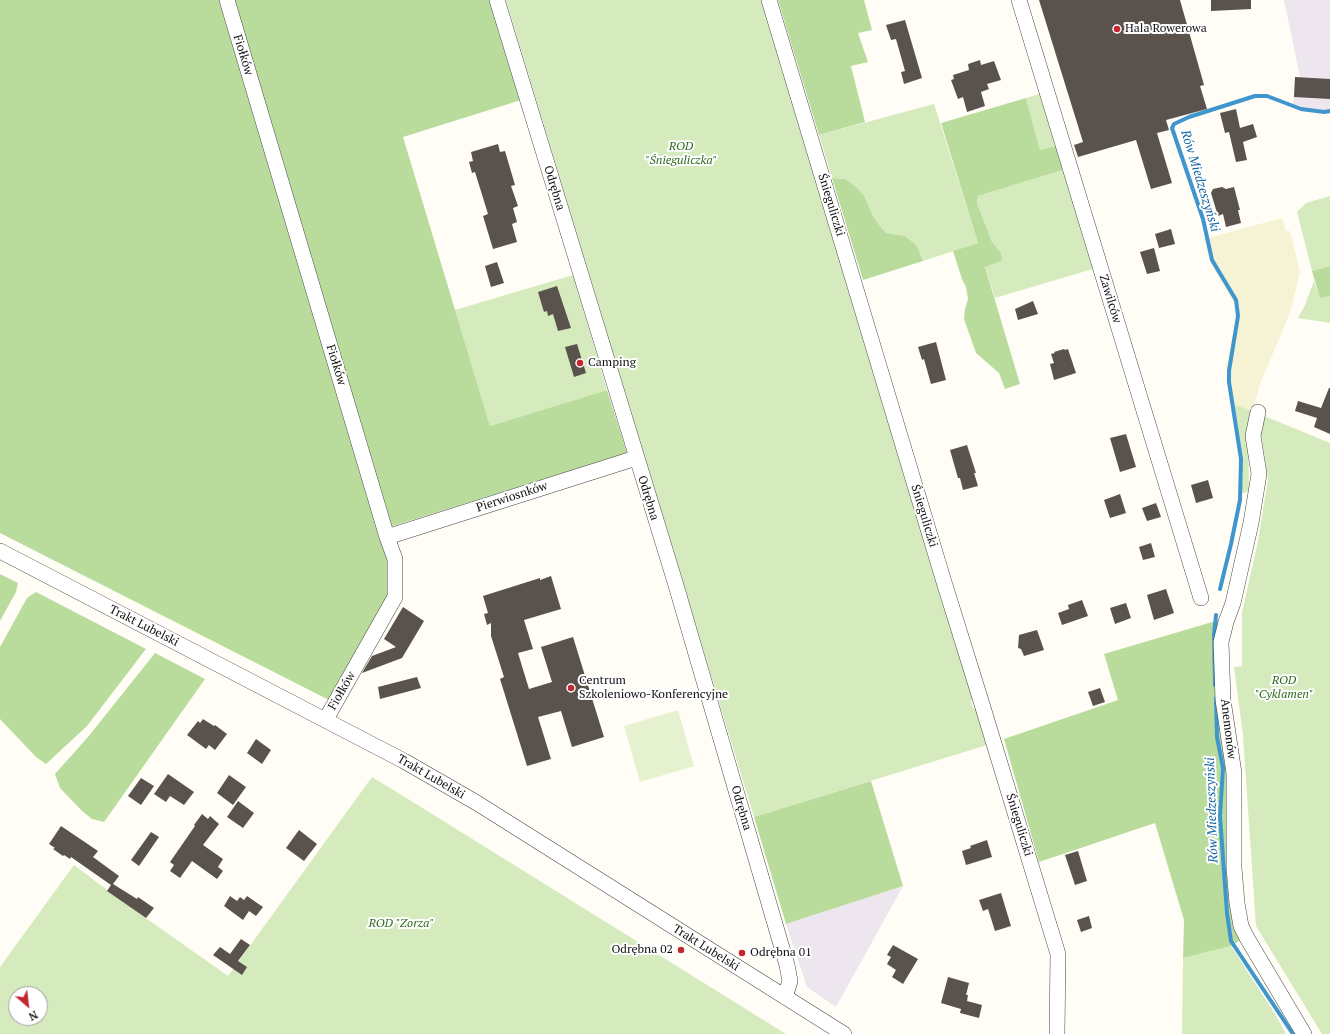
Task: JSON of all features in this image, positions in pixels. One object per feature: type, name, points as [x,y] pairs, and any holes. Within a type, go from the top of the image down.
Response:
[{"type":"street","name":"Fiołków","points":[[227,0],[387,537],[396,560],[395,597],[326,719]]},
{"type":"street","name":"Odrębna","points":[[497,0],[675,582],[787,964],[790,981],[785,997]]},
{"type":"street","name":"Śnieguliczki","points":[[769,0],[944,582],[1058,954],[1057,1034]]},
{"type":"street","name":"Zawilców","points":[[1019,0],[1201,598]]},
{"type":"street","name":"Anemonów","points":[[1258,412],[1253,436],[1259,474],[1252,523],[1233,603],[1221,642],[1223,700],[1234,773],[1234,868],[1237,903],[1241,926],[1304,1034]]},
{"type":"street","name":"Pierwiosnków","points":[[387,537],[636,458]]},
{"type":"street","name":"Trakt Lubelski","points":[[0,551],[326,719],[404,761],[471,800],[844,1034]]},
{"type":"shaded area","points":[[1284,0],[1330,0],[1330,114],[1300,111],[1293,107],[1295,77],[1300,77]]},
{"type":"shaded area","points":[[1282,218],[1286,231],[1290,231],[1300,272],[1290,313],[1260,384],[1253,411],[1233,404],[1226,366],[1238,310],[1211,264],[1204,239]]},
{"type":"shaded area","points":[[903,886],[836,1007],[807,987],[786,924]]},
{"type":"green space","points":[[0,0],[490,0],[521,100],[403,137],[490,426],[607,390],[627,453],[380,530],[389,561],[389,596],[329,700],[0,533]]},
{"type":"green space","name":"ROD \"Śnieguliczka\"","points":[[506,0],[762,0],[973,698],[971,701],[973,708],[977,709],[987,745],[754,817]]},
{"type":"green space","points":[[778,0],[864,0],[872,30],[858,33],[868,62],[851,66],[865,122],[819,135]]},
{"type":"green space","points":[[1043,93],[1059,145],[1040,150],[1026,98]]},
{"type":"green space","points":[[1026,98],[1040,150],[1059,145],[1066,169],[978,196],[977,203],[992,242],[1001,253],[1001,261],[985,267],[1020,384],[1005,389],[999,373],[976,353],[964,319],[968,299],[966,287],[953,251],[978,243],[941,123]]},
{"type":"green space","points":[[934,104],[978,243],[923,261],[918,248],[905,236],[886,233],[873,216],[867,203],[845,179],[832,178],[819,135]]},
{"type":"green space","points":[[1066,169],[1096,268],[995,298],[985,266],[994,264],[1002,259],[1001,254],[992,242],[977,203],[978,196]]},
{"type":"green space","points":[[832,178],[845,179],[856,187],[864,196],[873,216],[886,233],[905,236],[918,248],[923,261],[863,280]]},
{"type":"green space","points":[[1330,196],[1330,266],[1312,271],[1297,212],[1306,203]]},
{"type":"green space","points":[[1330,266],[1330,296],[1320,298],[1312,271]]},
{"type":"green space","points":[[573,275],[607,390],[490,426],[455,310]]},
{"type":"green space","points":[[1314,281],[1320,297],[1330,296],[1330,323],[1298,318],[1305,305]]},
{"type":"green space","points":[[1233,404],[1253,411],[1248,434],[1249,492],[1242,493],[1240,450]]},
{"type":"green space","name":"ROD \"Cyklamen\"","points":[[1262,415],[1330,443],[1330,1034],[1322,1034],[1256,926],[1243,736],[1234,667],[1242,666],[1242,613],[1258,541],[1268,479],[1260,428]]},
{"type":"green space","points":[[0,574],[18,583],[16,592],[0,621]]},
{"type":"green space","points":[[36,592],[146,649],[87,726],[46,764],[36,757],[0,719],[0,647],[27,598]]},
{"type":"green space","points":[[1219,620],[1215,644],[1229,774],[1241,940],[1231,946],[1183,958],[1184,920],[1155,823],[1039,862],[1004,739],[1118,700],[1104,654]]},
{"type":"green space","points":[[155,653],[205,679],[104,822],[92,819],[82,811],[60,788],[55,774],[88,737]]},
{"type":"green space","points":[[678,710],[694,766],[640,782],[624,726]]},
{"type":"green space","name":"ROD \"Zorza\"","points":[[372,777],[786,1034],[0,1034],[0,967],[74,865],[123,902],[228,976]]},
{"type":"green space","points":[[871,781],[903,886],[786,924],[754,817]]},
{"type":"green space","points":[[1231,946],[1275,1014],[1286,1034],[1182,1034],[1183,958]]},
{"type":"building","points":[[1039,0],[1180,0],[1204,85],[1200,86],[1207,109],[1166,120],[1169,130],[1157,133],[1172,183],[1151,189],[1136,140],[1078,157],[1074,145],[1083,142]]},
{"type":"building","points":[[1211,0],[1251,0],[1251,9],[1211,11]]},
{"type":"building","points":[[905,20],[922,78],[904,84],[901,72],[905,71],[896,39],[891,40],[886,25]]},
{"type":"building","points":[[980,60],[981,65],[994,61],[1001,80],[987,84],[989,89],[981,92],[985,106],[967,112],[963,97],[958,99],[951,80],[954,79],[953,75],[969,70],[968,64]]},
{"type":"building","points":[[1295,77],[1330,79],[1330,99],[1294,97]]},
{"type":"building","points":[[1236,109],[1240,128],[1253,124],[1257,137],[1243,142],[1247,160],[1236,162],[1229,132],[1225,133],[1220,113]]},
{"type":"building","points":[[498,144],[500,152],[505,151],[515,185],[511,186],[518,206],[513,208],[517,222],[512,224],[517,242],[493,249],[483,216],[488,214],[475,172],[472,173],[469,162],[473,161],[471,152]]},
{"type":"building","points":[[1222,187],[1226,189],[1234,187],[1240,210],[1238,210],[1241,223],[1226,227],[1223,214],[1218,216],[1211,193],[1213,189]]},
{"type":"building","points":[[1171,229],[1175,244],[1159,248],[1155,234]]},
{"type":"building","points":[[1154,248],[1160,271],[1147,274],[1140,252]]},
{"type":"building","points":[[497,262],[504,283],[491,287],[485,266]]},
{"type":"building","points":[[557,286],[571,328],[558,331],[553,314],[548,316],[547,311],[544,312],[538,292]]},
{"type":"building","points":[[1033,301],[1038,314],[1018,320],[1015,309]]},
{"type":"building","points":[[936,342],[946,380],[931,384],[924,359],[922,360],[918,347]]},
{"type":"building","points":[[577,344],[586,373],[574,377],[565,347]]},
{"type":"building","points":[[1068,349],[1076,373],[1054,380],[1050,364],[1054,363],[1051,354]]},
{"type":"building","points":[[1329,388],[1330,434],[1314,427],[1317,418],[1295,411],[1298,401],[1321,408]]},
{"type":"building","points":[[1126,434],[1136,467],[1120,472],[1110,438]]},
{"type":"building","points":[[967,445],[976,473],[974,473],[978,486],[963,490],[950,450]]},
{"type":"building","points":[[1208,480],[1213,498],[1196,503],[1191,485]]},
{"type":"building","points":[[1120,494],[1126,513],[1110,518],[1104,500]]},
{"type":"building","points":[[1156,503],[1161,517],[1147,521],[1142,508]]},
{"type":"building","points":[[1151,543],[1155,557],[1143,560],[1139,547]]},
{"type":"building","points":[[551,576],[561,609],[524,620],[533,649],[518,653],[529,689],[552,682],[541,647],[573,637],[604,737],[572,747],[561,711],[538,717],[551,759],[527,766],[500,679],[504,677],[491,636],[491,623],[487,625],[484,614],[488,613],[483,596]]},
{"type":"building","points":[[1166,589],[1174,613],[1154,620],[1147,595]]},
{"type":"building","points":[[1082,600],[1088,616],[1062,625],[1058,613],[1069,609],[1068,605]]},
{"type":"building","points":[[1126,603],[1131,618],[1115,624],[1110,608]]},
{"type":"building","points":[[403,607],[424,621],[402,658],[362,673],[372,656],[396,647],[384,639]]},
{"type":"building","points":[[1037,630],[1044,650],[1024,656],[1021,649],[1018,648],[1019,635]]},
{"type":"building","points":[[417,677],[421,688],[380,699],[378,687]]},
{"type":"building","points":[[1100,688],[1105,702],[1093,706],[1088,692]]},
{"type":"building","points":[[203,719],[214,726],[215,725],[227,734],[215,750],[209,745],[206,749],[187,735],[198,721],[200,723]]},
{"type":"building","points":[[256,739],[271,750],[262,764],[247,753]]},
{"type":"building","points":[[168,774],[194,792],[184,805],[170,796],[166,802],[154,794]]},
{"type":"building","points":[[229,775],[246,787],[233,805],[217,793]]},
{"type":"building","points":[[141,778],[154,786],[141,805],[128,796]]},
{"type":"building","points":[[238,801],[254,813],[243,828],[227,817]]},
{"type":"building","points":[[202,814],[208,819],[210,816],[219,824],[203,845],[223,859],[218,867],[223,871],[217,879],[192,861],[180,878],[170,871],[174,865],[170,862]]},
{"type":"building","points":[[61,826],[98,851],[93,857],[119,876],[113,884],[137,899],[138,897],[154,908],[146,918],[107,891],[111,885],[71,857],[70,859],[64,855],[63,856],[53,849],[55,848],[49,844]]},
{"type":"building","points":[[299,830],[317,844],[304,861],[286,848]]},
{"type":"building","points":[[151,832],[159,837],[139,866],[131,860]]},
{"type":"building","points":[[987,840],[992,857],[966,865],[962,851],[971,848],[970,846]]},
{"type":"building","points":[[1078,851],[1087,881],[1075,885],[1065,855]]},
{"type":"building","points":[[1001,893],[1011,926],[995,931],[988,909],[983,911],[979,900]]},
{"type":"building","points":[[230,896],[237,901],[240,897],[244,900],[247,896],[263,907],[256,916],[249,911],[243,920],[224,906]]},
{"type":"building","points":[[1089,916],[1092,928],[1081,932],[1077,920]]},
{"type":"building","points":[[241,939],[250,945],[238,961],[247,967],[242,975],[213,955],[220,947],[230,954]]},
{"type":"building","points":[[893,945],[918,959],[903,984],[892,977],[896,970],[887,964],[891,957],[887,955]]},
{"type":"building","points":[[948,977],[969,983],[966,995],[968,995],[967,1001],[982,1005],[979,1018],[960,1013],[961,1009],[941,1003]]},
{"type":"waterway","name":"Rów Miedzeszyński","points":[[1220,589],[1240,500],[1241,459],[1229,382],[1229,371],[1238,316],[1236,300],[1212,260],[1203,219],[1172,128],[1174,124],[1189,117],[1255,96],[1267,96],[1301,109],[1324,112],[1330,111]]},
{"type":"waterway","name":"Rów Miedzeszyński","points":[[1215,685],[1214,635],[1216,615]]},
{"type":"waterway","name":"Rów Miedzeszyński","points":[[1216,698],[1217,737],[1223,768],[1220,816],[1227,913],[1231,941],[1293,1034]]},
{"type":"place","name":"Hala Rowerowa","points":[[1117,29]]},
{"type":"place","name":"Camping","points":[[580,363]]},
{"type":"place","name":"Centrum Szkoleniowo-Konferencyjne","points":[[571,688]]},
{"type":"place","name":"Odrębna 02","points":[[681,950]]},
{"type":"place","name":"Odrębna 01","points":[[742,953]]}]
